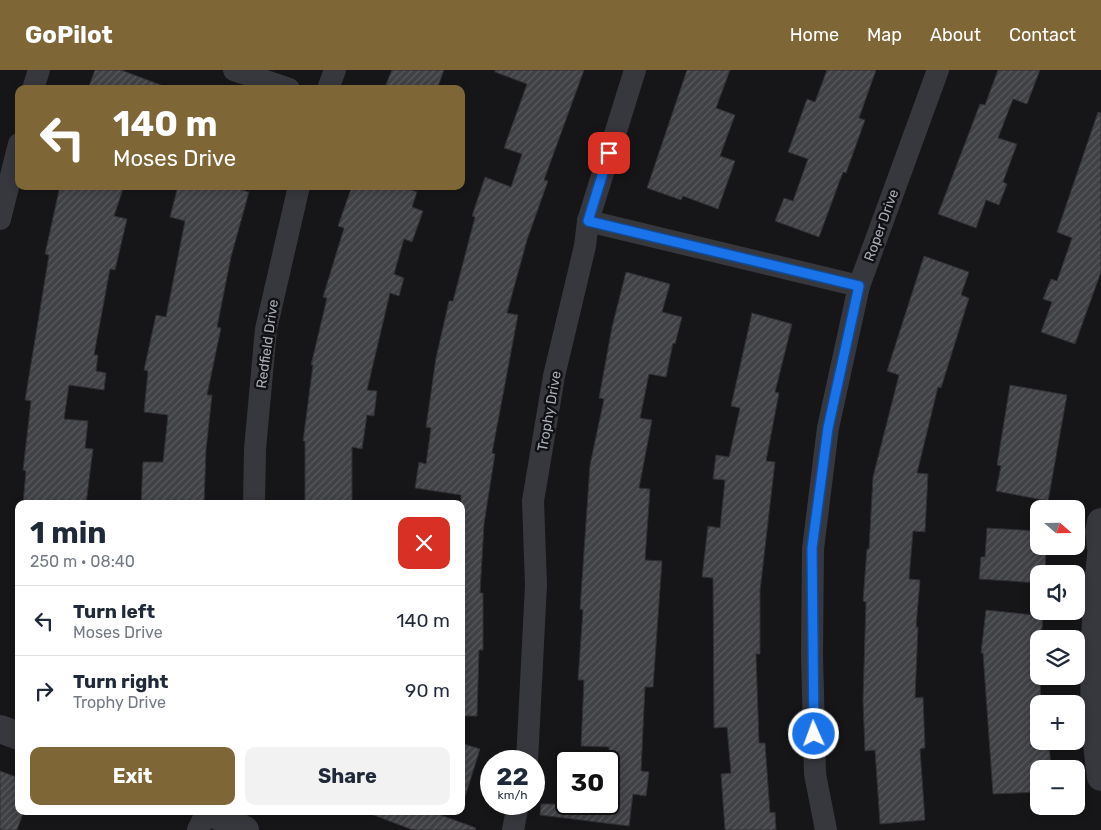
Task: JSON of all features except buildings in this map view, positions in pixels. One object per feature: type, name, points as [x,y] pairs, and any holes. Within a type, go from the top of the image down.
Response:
[{"type":"street","points":[[34,85],[40,70]]},
{"type":"street","points":[[234,70],[277,85]]},
{"type":"street","points":[[329,85],[335,70]]},
{"type":"street","name":"Trophy Drive","points":[[528,750],[536,584],[533,501],[554,376],[585,246],[588,221],[636,70]]},
{"type":"street","name":"Roper Drive","points":[[826,830],[815,774],[812,548],[828,428],[859,286],[938,70]]},
{"type":"street","points":[[0,219],[15,160]]},
{"type":"street","name":"Redfield Drive","points":[[254,500],[255,449],[266,329],[298,190]]},
{"type":"street","points":[[588,221],[859,286]]},
{"type":"street","points":[[1101,522],[1099,532],[1101,547]]},
{"type":"street","points":[[1101,554],[1094,638],[1094,730],[1101,777]]},
{"type":"street","points":[[0,729],[15,735]]},
{"type":"street","points":[[198,830],[206,815]]},
{"type":"street","points":[[216,815],[244,830]]},
{"type":"street","points":[[513,830],[516,815]]},
{"type":"route","points":[[609,153],[588,221],[859,286],[828,428],[812,548],[814,734]]}]
